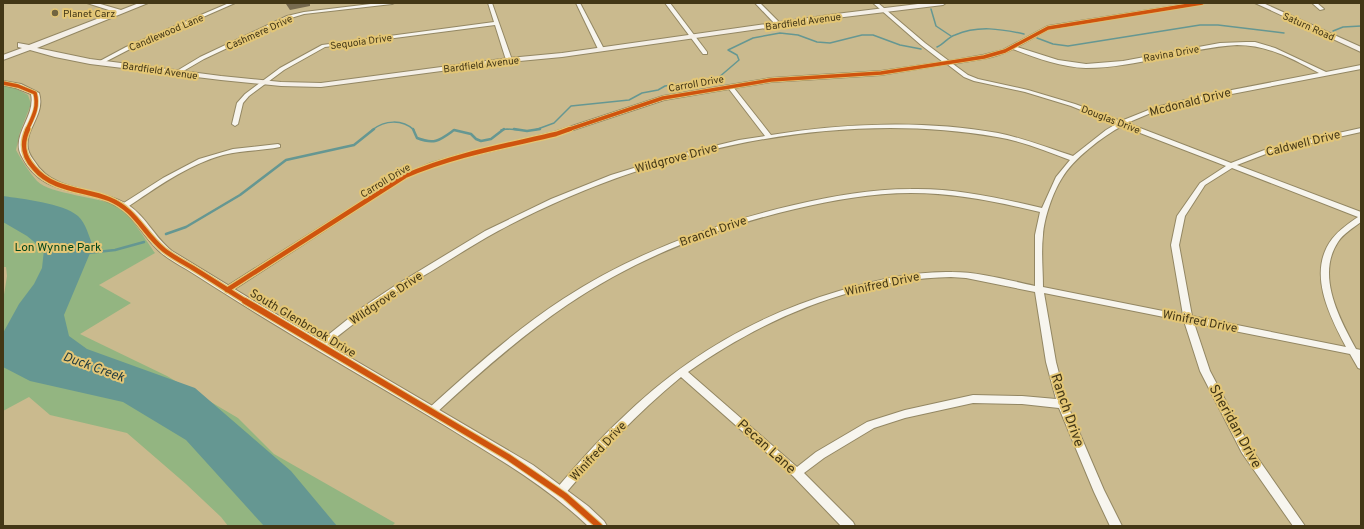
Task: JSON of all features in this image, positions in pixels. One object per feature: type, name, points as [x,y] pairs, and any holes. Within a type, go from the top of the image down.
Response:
[{"type":"street","points":[[90,3],[117,11],[133,3]]},
{"type":"street","points":[[3,52],[25,46],[117,11],[145,3]]},
{"type":"street","name":"Candlewood Lane","points":[[101,62],[128,48],[233,3]]},
{"type":"street","name":"Cashmere Drive","points":[[178,72],[202,58],[289,17],[304,13],[392,3]]},
{"type":"street","points":[[490,3],[509,60]]},
{"type":"street","points":[[578,3],[601,49]]},
{"type":"street","points":[[666,3],[705,53]]},
{"type":"street","points":[[757,3],[778,24]]},
{"type":"street","name":"Douglas Drive","points":[[875,3],[960,73],[976,80],[1026,91],[1073,105],[1361,215]]},
{"type":"street","name":"Bardfield Avenue","points":[[25,46],[47,54],[262,84],[290,86],[321,85],[509,60],[562,55],[778,24],[943,3]]},
{"type":"street","name":"Carroll Drive","points":[[227,290],[405,176],[433,164],[556,134],[663,98],[730,86],[793,78],[881,73],[948,63],[996,54],[1039,32],[1055,26],[1202,3]]},
{"type":"street","name":"Saturn Road","points":[[1258,3],[1361,50]]},
{"type":"street","points":[[1314,3],[1322,9]]},
{"type":"street","name":"Sequoia Drive","points":[[235,124],[240,103],[282,68],[324,46],[497,23]]},
{"type":"street","name":"Ravina Drive","points":[[1012,47],[1041,58],[1086,66],[1121,62],[1225,43],[1255,44],[1272,49],[1325,74]]},
{"type":"street","points":[[3,58],[25,46]]},
{"type":"street","name":"Mcdonald Drive","points":[[1039,289],[1039,235],[1044,211],[1059,177],[1074,158],[1103,135],[1122,123],[1156,109],[1173,104],[1361,67]]},
{"type":"street","name":"South Glenbrook Drive","points":[[3,83],[18,86],[35,93],[37,105],[26,134],[23,148],[29,162],[44,180],[56,185],[98,196],[123,206],[138,218],[147,233],[163,249],[227,290],[501,452],[560,492],[585,512],[598,526]]},
{"type":"street","points":[[730,86],[769,137]]},
{"type":"street","name":"Wildgrove Drive","points":[[321,345],[383,297],[497,228],[537,208],[628,171],[710,149],[769,137],[844,127],[920,127],[952,129],[998,136],[1035,145],[1074,158]]},
{"type":"street","name":"Caldwell Drive","points":[[1188,319],[1175,245],[1181,216],[1202,184],[1232,165],[1269,150],[1361,130]]},
{"type":"street","points":[[123,206],[191,165],[210,157],[246,148],[278,146]]},
{"type":"street","name":"Branch Drive","points":[[432,411],[484,363],[517,337],[586,289],[651,254],[728,224],[820,201],[849,196],[897,191],[927,191],[968,195],[1008,202],[1044,211]]},
{"type":"street","points":[[1361,218],[1346,229],[1335,241],[1327,257],[1325,274],[1327,291],[1332,310],[1357,352],[1361,365]]},
{"type":"street","name":"Winifred Drive","points":[[560,492],[631,414],[681,372],[708,352],[770,318],[824,297],[896,279],[931,274],[966,275],[1357,352]]},
{"type":"street","name":"Ranch Drive","points":[[1039,289],[1051,362],[1062,404],[1099,492],[1116,526]]},
{"type":"street","name":"Sheridan Drive","points":[[1188,319],[1205,371],[1243,443],[1299,526]]},
{"type":"street","name":"Pecan Lane","points":[[681,372],[797,473],[849,526]]},
{"type":"street","points":[[797,473],[820,455],[871,424],[905,414],[973,399],[1022,400],[1062,404]]},
{"type":"green space","name":"Lon Wynne Park","points":[[3,86],[11,86],[28,95],[31,104],[20,132],[16,150],[37,181],[44,186],[53,189],[100,200],[119,207],[132,221],[155,253],[99,285],[131,303],[80,334],[167,376],[238,418],[274,454],[395,523],[392,526],[228,526],[221,517],[186,484],[127,433],[50,415],[29,397],[3,411],[3,301],[7,276],[6,267],[3,267]]},
{"type":"water","name":"Duck Creek","points":[[3,196],[42,202],[63,208],[78,216],[85,226],[93,246],[64,315],[69,336],[87,349],[195,388],[291,471],[337,526],[264,526],[186,440],[123,402],[30,381],[3,367],[3,333],[19,304],[34,284],[42,268],[44,250],[27,236],[3,222]]},
{"type":"building","points":[[310,3],[310,6],[290,10],[286,4]]},
{"type":"waterway","points":[[931,9],[936,26],[951,36]]},
{"type":"waterway","points":[[1037,38],[1053,44],[1068,46],[1200,25],[1218,25],[1284,33]]},
{"type":"waterway","points":[[1333,31],[1343,27],[1361,26]]},
{"type":"waterway","points":[[937,47],[953,36],[972,30],[998,29],[1024,34]]},
{"type":"waterway","points":[[536,130],[554,123],[571,106],[629,100],[642,93],[658,90],[665,86],[718,78],[739,60],[737,55],[728,50],[753,38],[780,33],[798,35],[817,42],[830,43],[862,35],[873,35],[900,45],[921,49]]},
{"type":"waterway","points":[[372,130],[382,124],[393,122],[404,124],[413,129]]},
{"type":"waterway","points":[[166,234],[186,227],[240,195],[286,160],[354,145],[374,129]]},
{"type":"waterway","points":[[413,129],[417,138],[428,141],[441,139],[454,130]]},
{"type":"waterway","points":[[514,129],[527,131],[536,130]]},
{"type":"waterway","points":[[454,130],[471,134],[476,139],[481,141],[491,139],[503,130]]},
{"type":"waterway","points":[[503,130],[520,130]]},
{"type":"waterway","points":[[88,253],[115,250],[144,242]]},
{"type":"cycle path","points":[[227,290],[405,176],[433,164],[464,155],[556,134],[663,98],[771,80],[881,73],[984,57],[1005,51],[1048,28],[1202,3]]},
{"type":"cycle path","points":[[3,83],[18,86],[35,93],[37,103],[36,110],[25,135],[23,148],[34,168],[44,178],[56,184],[95,194],[122,205],[139,220],[157,244],[168,253],[255,307],[528,469],[565,496],[599,526]]},
{"type":"place","name":"Planet Carz","points":[[55,13]]}]
